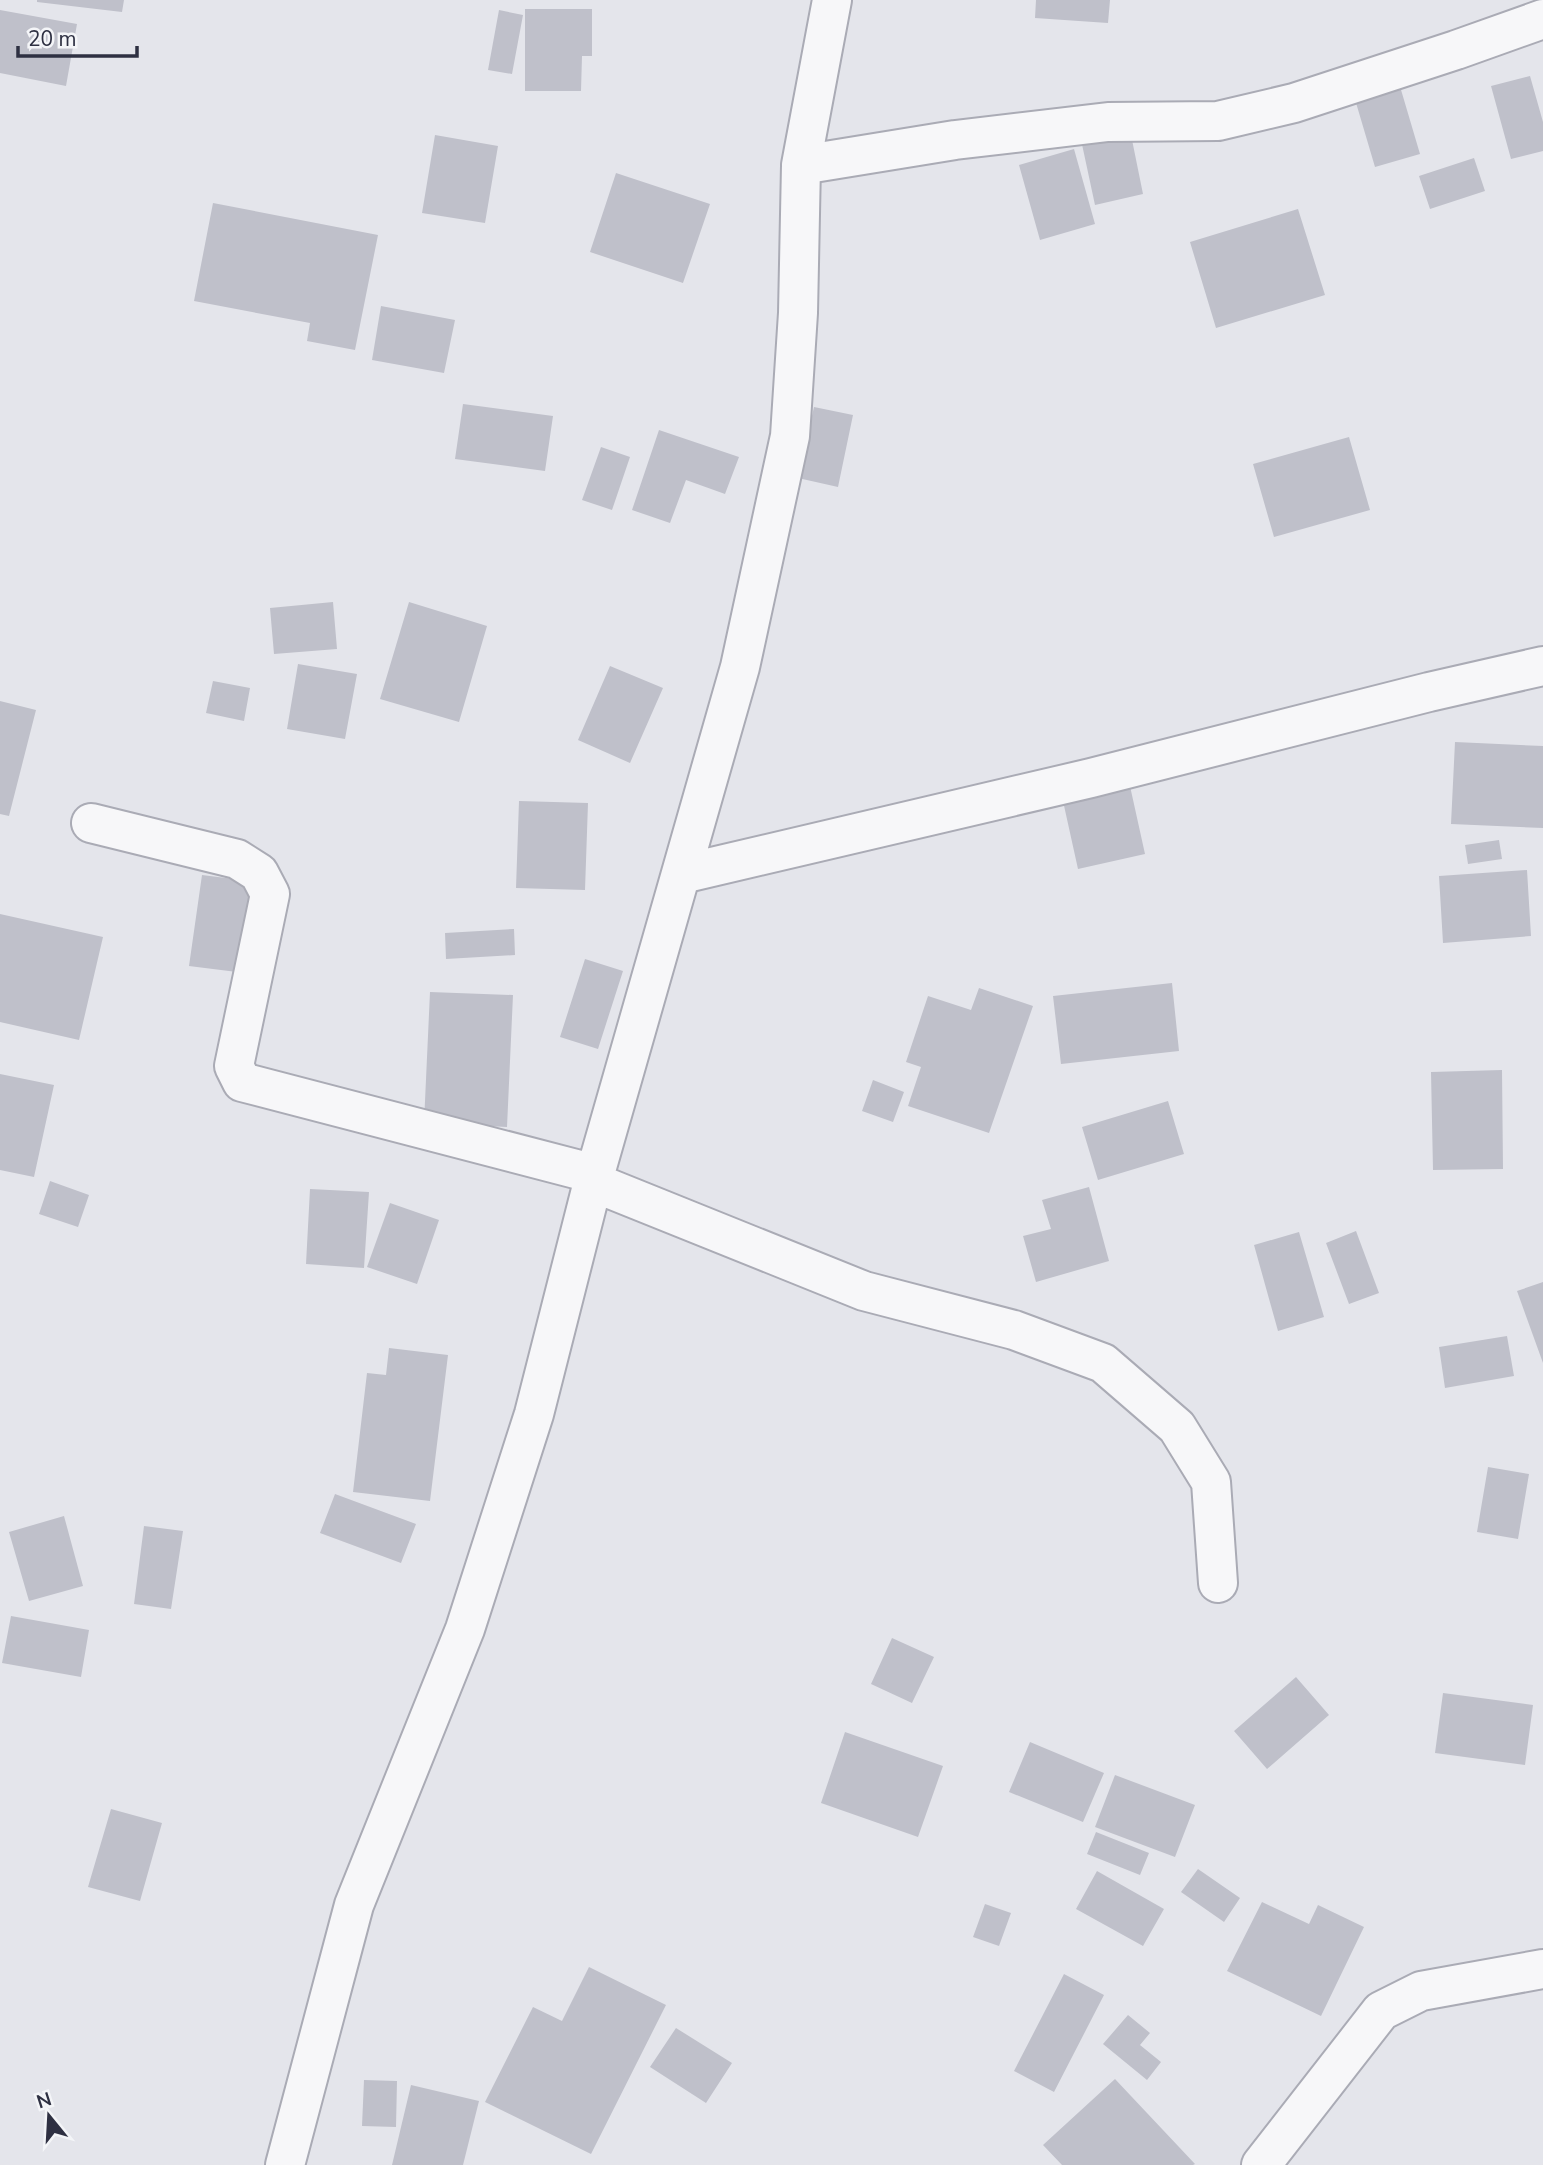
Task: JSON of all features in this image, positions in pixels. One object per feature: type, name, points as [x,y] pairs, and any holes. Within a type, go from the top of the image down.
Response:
[{"type":"street","points":[[285,2165],[354,1905],[466,1629],[534,1413],[594,1178],[740,667],[790,436],[798,313],[801,165],[832,0]]},
{"type":"street","points":[[801,165],[955,140],[1108,122],[1218,121],[1294,103],[1543,19]]},
{"type":"street","points":[[682,874],[1091,778],[1429,692],[1543,666]]},
{"type":"street","points":[[91,823],[237,859],[259,873],[270,894],[234,1066],[242,1082],[594,1178],[864,1291],[1014,1330],[1102,1363],[1177,1427],[1211,1482],[1218,1583]]},
{"type":"street","points":[[1261,2165],[1381,2011],[1421,1990],[1543,1969]]},
{"type":"building","points":[[37,0],[124,0],[122,12]]},
{"type":"building","points":[[1036,0],[1110,0],[1108,23],[1035,18]]},
{"type":"building","points":[[525,9],[592,9],[592,56],[582,56],[581,91],[525,91]]},
{"type":"building","points":[[0,10],[77,24],[66,86],[0,73]]},
{"type":"building","points":[[499,10],[523,15],[512,74],[488,70]]},
{"type":"building","points":[[1530,76],[1543,122],[1543,151],[1511,159],[1491,86]]},
{"type":"building","points":[[1399,83],[1420,154],[1375,167],[1354,96]]},
{"type":"building","points":[[1129,125],[1143,194],[1095,205],[1080,135]]},
{"type":"building","points":[[435,135],[498,146],[485,223],[422,213]]},
{"type":"building","points":[[1074,149],[1095,224],[1040,240],[1019,165]]},
{"type":"building","points":[[1474,158],[1485,191],[1430,209],[1419,176]]},
{"type":"building","points":[[616,173],[710,204],[683,283],[590,252]]},
{"type":"building","points":[[213,203],[378,235],[355,350],[307,341],[310,323],[194,301]]},
{"type":"building","points":[[1298,209],[1325,295],[1216,328],[1190,242]]},
{"type":"building","points":[[381,306],[455,320],[444,373],[372,360]]},
{"type":"building","points":[[463,404],[553,416],[545,471],[455,459]]},
{"type":"building","points":[[814,407],[853,415],[838,487],[798,478]]},
{"type":"building","points":[[659,430],[739,457],[725,494],[686,480],[670,523],[632,510]]},
{"type":"building","points":[[1349,437],[1370,510],[1274,537],[1253,464]]},
{"type":"building","points":[[601,447],[630,457],[612,510],[582,500]]},
{"type":"building","points":[[333,602],[337,649],[274,654],[270,608]]},
{"type":"building","points":[[409,602],[487,626],[459,722],[380,699]]},
{"type":"building","points":[[298,664],[357,674],[345,739],[287,729]]},
{"type":"building","points":[[610,666],[663,688],[630,763],[578,740]]},
{"type":"building","points":[[213,681],[250,688],[244,721],[206,713]]},
{"type":"building","points":[[0,701],[36,710],[9,816],[0,814]]},
{"type":"building","points":[[1455,742],[1543,746],[1543,828],[1451,824]]},
{"type":"building","points":[[1128,777],[1145,854],[1078,869],[1061,792]]},
{"type":"building","points":[[519,801],[588,803],[585,890],[516,888]]},
{"type":"building","points":[[1499,840],[1502,859],[1468,864],[1465,845]]},
{"type":"building","points":[[1527,870],[1531,936],[1443,943],[1439,876]]},
{"type":"building","points":[[202,875],[257,882],[245,973],[189,966]]},
{"type":"building","points":[[0,914],[103,937],[79,1040],[0,1022]]},
{"type":"building","points":[[514,929],[515,955],[446,959],[445,933]]},
{"type":"building","points":[[585,959],[623,971],[598,1049],[560,1037]]},
{"type":"building","points":[[1172,983],[1179,1051],[1061,1064],[1053,996]]},
{"type":"building","points":[[979,988],[1033,1006],[989,1133],[908,1106],[921,1067],[906,1062],[928,996],[971,1010]]},
{"type":"building","points":[[430,992],[513,995],[507,1127],[424,1123]]},
{"type":"building","points":[[1502,1070],[1503,1169],[1433,1170],[1431,1072]]},
{"type":"building","points":[[0,1074],[54,1085],[34,1177],[0,1170]]},
{"type":"building","points":[[873,1080],[904,1092],[893,1122],[862,1111]]},
{"type":"building","points":[[1168,1101],[1184,1154],[1098,1180],[1082,1127]]},
{"type":"building","points":[[50,1181],[89,1195],[78,1227],[39,1214]]},
{"type":"building","points":[[1089,1187],[1109,1261],[1036,1282],[1023,1236],[1051,1229],[1042,1200]]},
{"type":"building","points":[[310,1189],[369,1192],[364,1268],[306,1264]]},
{"type":"building","points":[[390,1203],[439,1220],[417,1284],[367,1267]]},
{"type":"building","points":[[1356,1231],[1379,1293],[1349,1304],[1326,1243]]},
{"type":"building","points":[[1299,1232],[1324,1317],[1278,1331],[1254,1245]]},
{"type":"building","points":[[1543,1282],[1543,1363],[1517,1291]]},
{"type":"building","points":[[1507,1336],[1514,1376],[1445,1388],[1439,1347]]},
{"type":"building","points":[[389,1348],[448,1355],[430,1501],[353,1492],[367,1373],[386,1375]]},
{"type":"building","points":[[1488,1467],[1529,1474],[1518,1539],[1477,1532]]},
{"type":"building","points":[[335,1494],[416,1524],[401,1563],[320,1533]]},
{"type":"building","points":[[64,1516],[83,1586],[29,1601],[9,1532]]},
{"type":"building","points":[[144,1526],[183,1531],[171,1609],[134,1604]]},
{"type":"building","points":[[11,1616],[89,1630],[81,1677],[2,1663]]},
{"type":"building","points":[[892,1638],[934,1657],[912,1703],[871,1684]]},
{"type":"building","points":[[1296,1677],[1329,1715],[1267,1769],[1234,1731]]},
{"type":"building","points":[[1443,1693],[1533,1705],[1525,1765],[1435,1753]]},
{"type":"building","points":[[845,1732],[943,1766],[918,1837],[821,1803]]},
{"type":"building","points":[[1030,1742],[1104,1773],[1083,1822],[1009,1792]]},
{"type":"building","points":[[1115,1775],[1195,1805],[1175,1857],[1095,1827]]},
{"type":"building","points":[[111,1809],[162,1823],[140,1901],[88,1887]]},
{"type":"building","points":[[1096,1832],[1149,1853],[1140,1875],[1087,1854]]},
{"type":"building","points":[[1198,1869],[1240,1898],[1224,1922],[1181,1892]]},
{"type":"building","points":[[1097,1871],[1164,1909],[1143,1946],[1076,1909]]},
{"type":"building","points":[[1262,1902],[1309,1924],[1318,1905],[1364,1927],[1321,2016],[1227,1971]]},
{"type":"building","points":[[985,1904],[1011,1913],[999,1946],[973,1937]]},
{"type":"building","points":[[589,1967],[666,2005],[591,2154],[485,2102],[533,2007],[562,2021]]},
{"type":"building","points":[[1064,1974],[1104,1995],[1054,2092],[1014,2071]]},
{"type":"building","points":[[1128,2015],[1150,2033],[1140,2045],[1161,2062],[1147,2080],[1103,2044]]},
{"type":"building","points":[[676,2028],[732,2063],[706,2103],[650,2067]]},
{"type":"building","points":[[1115,2079],[1195,2164],[1062,2165],[1043,2145]]},
{"type":"building","points":[[364,2080],[397,2081],[396,2127],[362,2126]]},
{"type":"building","points":[[411,2085],[479,2101],[463,2165],[392,2165]]}]
